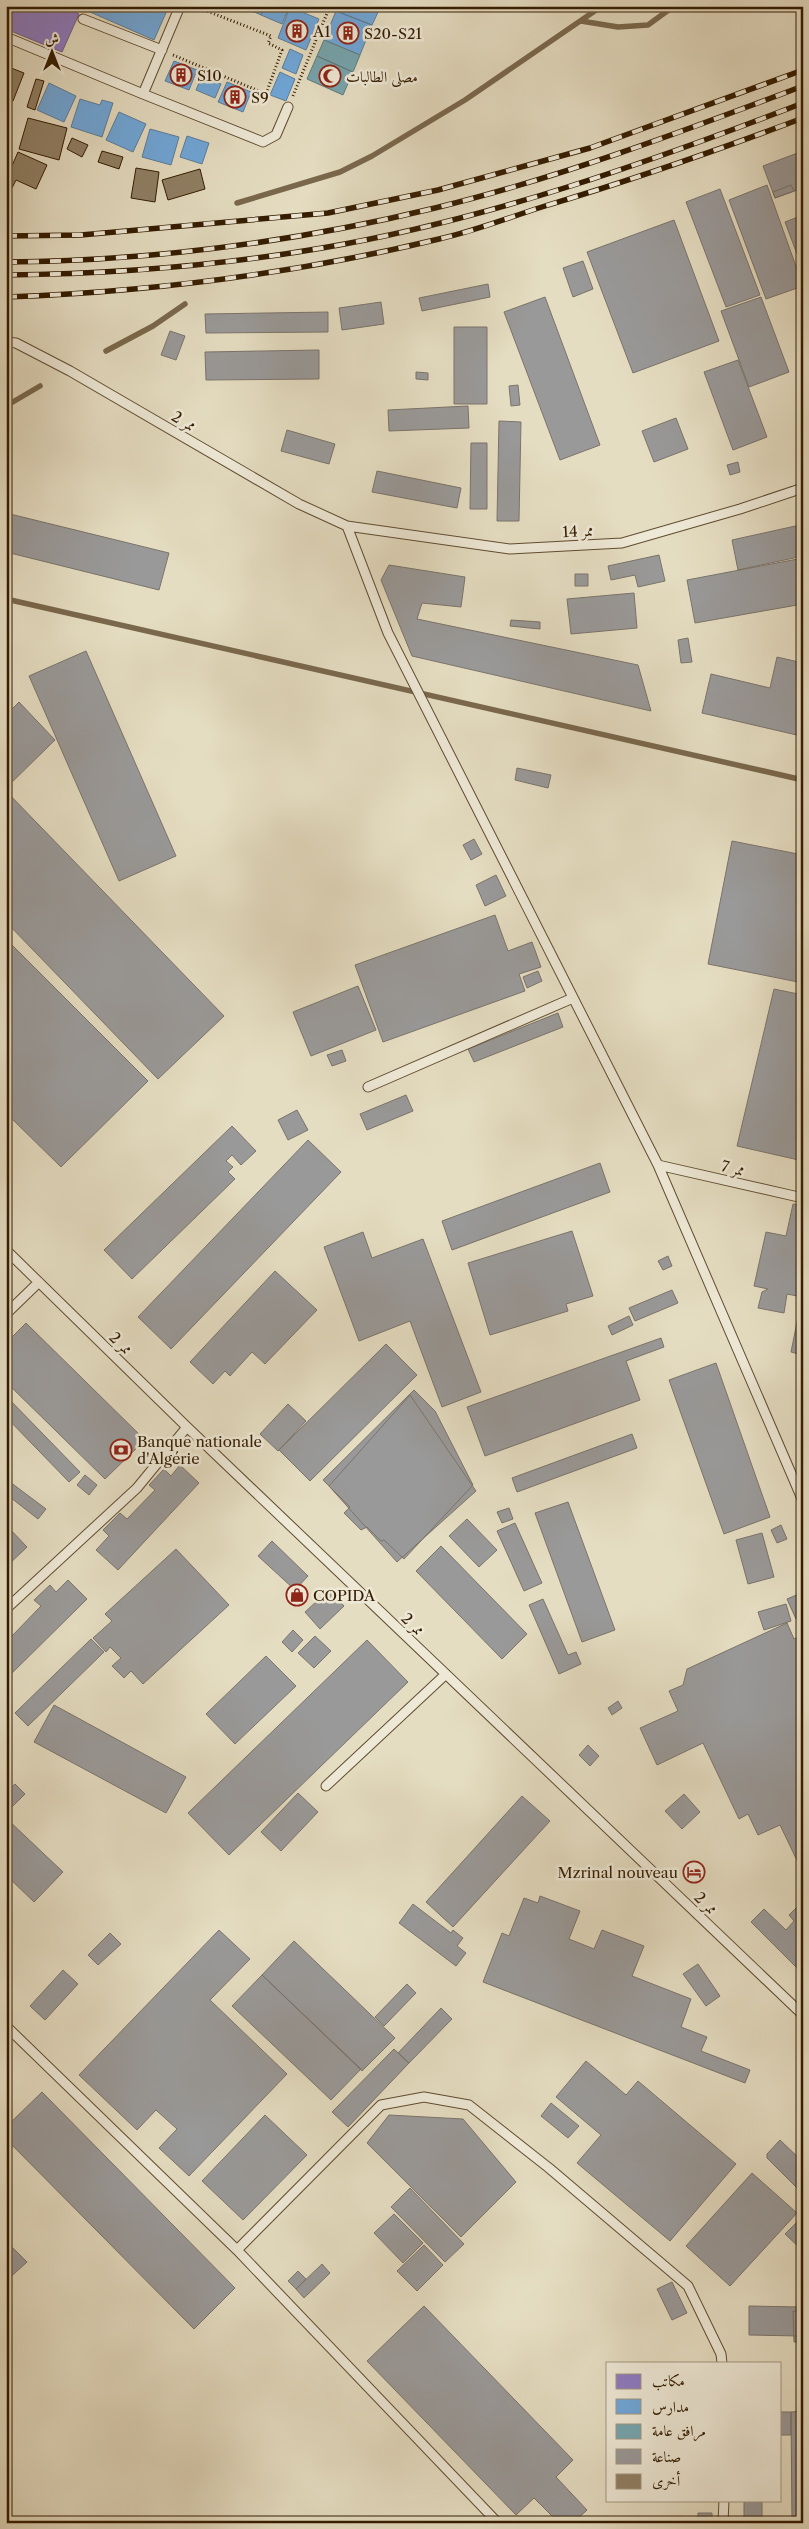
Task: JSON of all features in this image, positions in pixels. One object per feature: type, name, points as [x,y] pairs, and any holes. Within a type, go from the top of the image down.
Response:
[{"type":"lane","points":[[143,94],[180,6]]},
{"type":"lane","points":[[83,18],[162,50]]},
{"type":"lane","points":[[6,37],[263,142],[276,136],[288,107]]},
{"type":"lane","name":"ممر 2","points":[[6,342],[16,343],[70,371],[299,504],[347,526]]},
{"type":"lane","name":"ممر 14","points":[[347,526],[510,549],[622,543],[740,509],[803,488]]},
{"type":"lane","points":[[347,526],[388,633],[658,1165],[803,1501]]},
{"type":"lane","points":[[368,1087],[573,998]]},
{"type":"lane","name":"ممر 7","points":[[658,1165],[803,1198]]},
{"type":"lane","name":"ممر 2","points":[[6,1250],[188,1428],[803,2015]]},
{"type":"lane","points":[[6,1314],[39,1282]]},
{"type":"lane","points":[[6,1609],[137,1488],[188,1428]]},
{"type":"lane","points":[[326,1786],[446,1674]]},
{"type":"lane","points":[[6,2026],[237,2250],[498,2523]]},
{"type":"lane","points":[[237,2250],[381,2105],[424,2097],[469,2105],[549,2168],[688,2286],[721,2354],[722,2362]]},
{"type":"lane","points":[[723,2523],[724,2502]]},
{"type":"path","points":[[162,50],[266,94],[282,50],[268,44],[271,36],[194,6]]},
{"type":"path","points":[[293,96],[330,6]]},
{"type":"building: مكاتب","points":[[6,6],[59,6],[79,14],[62,52],[6,29]]},
{"type":"building: مدارس","points":[[93,6],[169,6],[154,40],[90,12]]},
{"type":"building: مدارس","points":[[241,6],[265,6],[261,15]]},
{"type":"building: مدارس","points":[[265,6],[289,7],[282,24],[261,15]]},
{"type":"building: مدارس","points":[[338,6],[381,6],[372,25],[336,11]]},
{"type":"building: مدارس","name":"A1","points":[[290,7],[319,19],[306,50],[278,38]]},
{"type":"building: مدارس","name":"S20-S21","points":[[336,11],[372,25],[360,55],[324,40]]},
{"type":"building: مدارس","points":[[290,49],[303,55],[296,74],[282,68]]},
{"type":"building: مدارس","name":"S10","points":[[174,61],[197,70],[189,90],[165,81]]},
{"type":"building: مدارس","points":[[280,72],[295,79],[286,101],[270,95]]},
{"type":"building: مدارس","points":[[202,76],[221,84],[215,98],[196,90]]},
{"type":"building: مدارس","name":"S9","points":[[227,82],[251,92],[243,112],[218,102]]},
{"type":"building: مدارس","points":[[49,83],[76,96],[64,122],[37,110]]},
{"type":"building: مدارس","points":[[80,99],[100,105],[102,100],[113,103],[102,137],[71,127]]},
{"type":"building: مدارس","points":[[119,112],[146,124],[133,152],[106,140]]},
{"type":"building: مدارس","points":[[150,129],[179,137],[171,165],[142,157]]},
{"type":"building: مدارس","points":[[187,136],[209,143],[202,164],[180,157]]},
{"type":"building: مرافق عامة","points":[[324,40],[360,55],[353,72],[317,56]]},
{"type":"building: مرافق عامة","name":"مصلى الطالبات","points":[[317,56],[353,72],[343,95],[307,79]]},
{"type":"building: صناعة","points":[[803,151],[803,188],[775,198],[763,166]]},
{"type":"building: صناعة","points":[[767,185],[803,286],[766,299],[729,200]]},
{"type":"building: صناعة","points":[[791,185],[794,191],[775,198],[773,192]]},
{"type":"building: صناعة","points":[[720,189],[760,295],[726,307],[686,202]]},
{"type":"building: صناعة","points":[[803,215],[803,270],[785,222]]},
{"type":"building: صناعة","points":[[674,220],[719,341],[633,373],[587,252]]},
{"type":"building: صناعة","points":[[583,261],[593,289],[573,297],[563,268]]},
{"type":"building: صناعة","points":[[488,284],[490,297],[422,311],[419,298]]},
{"type":"building: صناعة","points":[[545,297],[600,445],[560,460],[504,312]]},
{"type":"building: صناعة","points":[[761,297],[789,372],[749,387],[721,311]]},
{"type":"building: صناعة","points":[[381,302],[384,324],[342,330],[339,308]]},
{"type":"building: صناعة","points":[[328,312],[328,332],[206,333],[205,314]]},
{"type":"building: صناعة","points":[[454,327],[487,327],[487,404],[454,404]]},
{"type":"building: صناعة","points":[[170,331],[185,336],[176,360],[161,355]]},
{"type":"building: صناعة","points":[[319,350],[319,379],[206,380],[205,352]]},
{"type":"building: صناعة","points":[[738,360],[767,437],[733,450],[704,372]]},
{"type":"building: صناعة","points":[[416,372],[428,373],[428,380],[416,379]]},
{"type":"building: صناعة","points":[[518,385],[520,405],[511,406],[509,386]]},
{"type":"building: صناعة","points":[[468,406],[469,428],[389,431],[388,410]]},
{"type":"building: صناعة","points":[[676,418],[688,449],[654,462],[642,431]]},
{"type":"building: صناعة","points":[[499,421],[521,422],[519,521],[497,521]]},
{"type":"building: صناعة","points":[[287,430],[335,444],[329,464],[281,451]]},
{"type":"building: صناعة","points":[[471,443],[487,443],[487,509],[470,509]]},
{"type":"building: صناعة","points":[[738,462],[740,472],[730,475],[727,465]]},
{"type":"building: صناعة","points":[[377,471],[461,488],[457,508],[372,492]]},
{"type":"building: صناعة","points":[[6,513],[169,553],[159,590],[6,552]]},
{"type":"building: صناعة","points":[[800,525],[803,556],[738,570],[732,540]]},
{"type":"building: صناعة","points":[[659,555],[665,581],[638,587],[635,575],[611,580],[608,566]]},
{"type":"building: صناعة","points":[[803,558],[803,604],[695,623],[687,580]]},
{"type":"building: صناعة","points":[[389,565],[465,577],[461,607],[422,603],[417,619],[638,665],[651,711],[412,656],[381,580]]},
{"type":"building: صناعة","points":[[575,574],[588,574],[588,586],[575,586]]},
{"type":"building: صناعة","points":[[634,593],[637,628],[571,634],[567,599]]},
{"type":"building: صناعة","points":[[511,620],[540,622],[540,629],[510,626]]},
{"type":"building: صناعة","points":[[688,638],[692,662],[681,663],[678,640]]},
{"type":"building: صناعة","points":[[86,651],[176,856],[119,881],[29,676]]},
{"type":"building: صناعة","points":[[777,657],[803,663],[801,736],[702,713],[711,674],[770,688]]},
{"type":"building: صناعة","points":[[19,702],[55,740],[6,788],[6,715]]},
{"type":"building: صناعة","points":[[517,768],[551,775],[548,788],[515,780]]},
{"type":"building: صناعة","points":[[6,791],[224,1016],[158,1079],[6,922]]},
{"type":"building: صناعة","points":[[474,839],[482,854],[471,860],[463,845]]},
{"type":"building: صناعة","points":[[732,841],[803,855],[803,983],[708,964]]},
{"type":"building: صناعة","points":[[496,875],[506,896],[485,906],[476,885]]},
{"type":"building: صناعة","points":[[495,915],[508,951],[532,942],[541,967],[519,974],[525,991],[383,1042],[355,965]]},
{"type":"building: صناعة","points":[[6,939],[148,1081],[61,1167],[6,1113]]},
{"type":"building: صناعة","points":[[538,971],[542,981],[527,988],[523,977]]},
{"type":"building: صناعة","points":[[358,986],[376,1030],[311,1056],[293,1012]]},
{"type":"building: صناعة","points":[[774,989],[803,995],[803,1161],[737,1146]]},
{"type":"building: صناعة","points":[[558,1013],[563,1027],[474,1062],[468,1049]]},
{"type":"building: صناعة","points":[[342,1050],[346,1061],[332,1066],[327,1055]]},
{"type":"building: صناعة","points":[[406,1095],[413,1111],[367,1130],[360,1114]]},
{"type":"building: صناعة","points":[[297,1110],[308,1130],[288,1140],[278,1120]]},
{"type":"building: صناعة","points":[[232,1126],[256,1151],[241,1165],[232,1155],[226,1161],[233,1167],[228,1172],[235,1179],[132,1279],[104,1250]]},
{"type":"building: صناعة","points":[[308,1140],[341,1172],[171,1349],[138,1317]]},
{"type":"building: صناعة","points":[[600,1163],[610,1192],[452,1250],[442,1221]]},
{"type":"building: صناعة","points":[[793,1204],[803,1206],[803,1355],[791,1352],[802,1297],[787,1294],[784,1313],[758,1308],[762,1292],[768,1289],[754,1286],[766,1232],[786,1236]]},
{"type":"building: صناعة","points":[[572,1231],[593,1296],[566,1304],[568,1311],[490,1335],[468,1263]]},
{"type":"building: صناعة","points":[[363,1232],[372,1258],[423,1239],[481,1392],[442,1407],[410,1321],[359,1341],[324,1247]]},
{"type":"building: صناعة","points":[[668,1256],[672,1266],[663,1270],[658,1261]]},
{"type":"building: صناعة","points":[[275,1271],[317,1310],[265,1364],[252,1352],[230,1376],[225,1371],[213,1384],[190,1362]]},
{"type":"building: صناعة","points":[[672,1290],[678,1303],[635,1321],[629,1308]]},
{"type":"building: صناعة","points":[[629,1316],[633,1325],[612,1335],[608,1326]]},
{"type":"building: صناعة","points":[[26,1323],[145,1440],[105,1479],[6,1382],[6,1343]]},
{"type":"building: صناعة","points":[[661,1338],[664,1347],[626,1361],[640,1400],[485,1456],[467,1407]]},
{"type":"building: صناعة","points":[[386,1344],[417,1375],[310,1481],[279,1450]]},
{"type":"building: صناعة","points":[[716,1363],[770,1517],[724,1534],[669,1380]]},
{"type":"building: صناعة","points":[[414,1390],[435,1411],[473,1485],[404,1559],[367,1527],[361,1530],[344,1513],[350,1507],[323,1480]]},
{"type":"building: صناعة","points":[[410,1395],[476,1491],[397,1562],[329,1486]]},
{"type":"building: صناعة","points":[[6,1396],[80,1472],[69,1482],[6,1417]]},
{"type":"building: صناعة","points":[[288,1404],[306,1421],[278,1451],[260,1434]]},
{"type":"building: صناعة","points":[[632,1434],[637,1448],[517,1492],[512,1478]]},
{"type":"building: صناعة","points":[[180,1465],[199,1483],[118,1570],[96,1550],[109,1536],[103,1530],[120,1513],[127,1519],[155,1490],[149,1485],[164,1469],[171,1476]]},
{"type":"building: صناعة","points":[[85,1475],[97,1485],[89,1495],[77,1485]]},
{"type":"building: صناعة","points":[[10,1482],[46,1509],[38,1519],[6,1494],[6,1487]]},
{"type":"building: صناعة","points":[[568,1502],[615,1630],[582,1642],[535,1513]]},
{"type":"building: صناعة","points":[[509,1508],[513,1519],[502,1523],[497,1512]]},
{"type":"building: صناعة","points":[[467,1519],[497,1550],[479,1567],[449,1536]]},
{"type":"building: صناعة","points":[[515,1523],[542,1583],[524,1591],[497,1531]]},
{"type":"building: صناعة","points":[[781,1525],[787,1539],[777,1543],[771,1530]]},
{"type":"building: صناعة","points":[[8,1527],[27,1547],[6,1567],[6,1529]]},
{"type":"building: صناعة","points":[[762,1533],[774,1577],[748,1584],[736,1540]]},
{"type":"building: صناعة","points":[[272,1541],[308,1576],[295,1590],[258,1556]]},
{"type":"building: صناعة","points":[[441,1546],[527,1634],[502,1659],[416,1571]]},
{"type":"building: صناعة","points":[[176,1549],[229,1605],[143,1684],[131,1671],[124,1678],[112,1666],[121,1658],[110,1647],[106,1652],[93,1638],[112,1621],[105,1614]]},
{"type":"building: صناعة","points":[[68,1580],[87,1599],[6,1679],[6,1630],[12,1636],[41,1606],[34,1600],[50,1585],[56,1592]]},
{"type":"building: صناعة","points":[[329,1590],[344,1606],[320,1629],[305,1612]]},
{"type":"building: صناعة","points":[[799,1594],[803,1603],[803,1616],[796,1619],[787,1599]]},
{"type":"building: صناعة","points":[[543,1599],[568,1655],[576,1652],[581,1664],[559,1674],[529,1605]]},
{"type":"building: صناعة","points":[[786,1604],[791,1621],[764,1630],[758,1612]]},
{"type":"building: صناعة","points":[[787,1623],[794,1639],[803,1635],[803,1873],[780,1825],[758,1835],[748,1814],[739,1819],[703,1743],[657,1765],[640,1728],[678,1711],[669,1691],[683,1685],[687,1669]]},
{"type":"building: صناعة","points":[[293,1630],[303,1640],[292,1652],[282,1642]]},
{"type":"building: صناعة","points":[[315,1636],[331,1651],[314,1668],[298,1653]]},
{"type":"building: صناعة","points":[[91,1639],[104,1652],[28,1726],[15,1713]]},
{"type":"building: صناعة","points":[[367,1640],[408,1682],[229,1855],[188,1813]]},
{"type":"building: صناعة","points":[[266,1656],[296,1686],[235,1744],[206,1714]]},
{"type":"building: صناعة","points":[[618,1701],[622,1708],[612,1715],[608,1708]]},
{"type":"building: صناعة","points":[[54,1705],[186,1777],[166,1813],[34,1742]]},
{"type":"building: صناعة","points":[[588,1745],[599,1756],[590,1766],[579,1755]]},
{"type":"building: صناعة","points":[[15,1784],[25,1794],[6,1813],[6,1792]]},
{"type":"building: صناعة","points":[[298,1793],[318,1812],[281,1851],[261,1832]]},
{"type":"building: صناعة","points":[[684,1794],[700,1812],[682,1829],[665,1811]]},
{"type":"building: صناعة","points":[[522,1796],[550,1821],[453,1927],[426,1902]]},
{"type":"building: صناعة","points":[[6,1818],[63,1872],[34,1902],[6,1875]]},
{"type":"building: صناعة","points":[[540,1896],[580,1911],[569,1939],[594,1949],[602,1930],[644,1946],[632,1976],[691,1999],[681,2027],[707,2037],[701,2051],[750,2070],[745,2083],[483,1982],[502,1933],[509,1936],[524,1898],[538,1903]]},
{"type":"building: صناعة","points":[[413,1904],[451,1933],[453,1930],[463,1938],[457,1946],[466,1953],[456,1966],[399,1923]]},
{"type":"building: صناعة","points":[[797,1907],[803,1913],[803,1974],[751,1922],[764,1909],[786,1930],[794,1921],[789,1915]]},
{"type":"building: صناعة","points":[[219,1930],[250,1959],[210,2000],[287,2074],[189,2176],[159,2148],[177,2129],[156,2110],[137,2130],[79,2075]]},
{"type":"building: صناعة","points":[[110,1933],[121,1944],[98,1965],[88,1955]]},
{"type":"building: صناعة","points":[[294,1941],[395,2038],[362,2071],[262,1975]]},
{"type":"building: صناعة","points":[[698,1964],[720,1996],[706,2006],[683,1974]]},
{"type":"building: صناعة","points":[[63,1970],[78,1984],[45,2020],[30,2006]]},
{"type":"building: صناعة","points":[[262,1975],[361,2069],[331,2100],[232,2006]]},
{"type":"building: صناعة","points":[[407,1984],[416,1993],[384,2026],[375,2017]]},
{"type":"building: صناعة","points":[[441,2008],[452,2019],[409,2063],[398,2053]]},
{"type":"building: صناعة","points":[[394,2049],[409,2063],[348,2127],[332,2112]]},
{"type":"building: صناعة","points":[[586,2061],[626,2095],[638,2081],[736,2164],[670,2241],[577,2163],[601,2135],[556,2097]]},
{"type":"building: صناعة","points":[[42,2092],[235,2288],[194,2329],[6,2139],[6,2127]]},
{"type":"building: صناعة","points":[[551,2103],[579,2126],[568,2138],[541,2116]]},
{"type":"building: صناعة","points":[[265,2115],[307,2155],[243,2220],[202,2181]]},
{"type":"building: صناعة","points":[[389,2115],[463,2119],[516,2182],[461,2237],[367,2143]]},
{"type":"building: صناعة","points":[[780,2140],[803,2162],[803,2194],[767,2158],[767,2154]]},
{"type":"building: صناعة","points":[[752,2173],[797,2213],[730,2286],[686,2246]]},
{"type":"building: صناعة","points":[[410,2188],[464,2244],[445,2262],[391,2207]]},
{"type":"building: صناعة","points":[[394,2214],[423,2243],[403,2263],[374,2233]]},
{"type":"building: صناعة","points":[[803,2216],[803,2251],[785,2234]]},
{"type":"building: صناعة","points":[[6,2241],[27,2262],[6,2281]]},
{"type":"building: صناعة","points":[[424,2245],[443,2265],[417,2291],[397,2271]]},
{"type":"building: صناعة","points":[[322,2264],[330,2273],[304,2298],[296,2289]]},
{"type":"building: صناعة","points":[[298,2271],[306,2279],[296,2289],[288,2281]]},
{"type":"building: صناعة","points":[[672,2282],[687,2313],[672,2320],[657,2289]]},
{"type":"building: صناعة","points":[[424,2306],[573,2460],[556,2477],[587,2510],[573,2523],[559,2523],[534,2498],[516,2515],[367,2361]]},
{"type":"building: صناعة","points":[[749,2306],[800,2307],[799,2336],[749,2335]]},
{"type":"building: صناعة","points":[[793,2311],[803,2311],[803,2342],[794,2342]]},
{"type":"building: صناعة","points":[[803,2411],[803,2523],[792,2523],[791,2412]]},
{"type":"building: صناعة","points":[[782,2412],[791,2412],[791,2435],[782,2435]]},
{"type":"building: صناعة","points":[[744,2502],[762,2502],[762,2523],[744,2523]]},
{"type":"building: صناعة","points":[[698,2513],[712,2513],[712,2523],[698,2523]]},
{"type":"building: أخرى","points":[[6,66],[24,73],[13,101],[6,98]]},
{"type":"building: أخرى","points":[[36,79],[44,81],[35,110],[27,107]]},
{"type":"building: أخرى","points":[[28,118],[67,128],[59,160],[19,149]]},
{"type":"building: أخرى","points":[[72,138],[88,145],[82,157],[67,149]]},
{"type":"building: أخرى","points":[[102,151],[123,157],[119,169],[98,162]]},
{"type":"building: أخرى","points":[[18,152],[47,165],[36,189],[16,180],[11,190],[6,187],[6,168],[11,168]]},
{"type":"building: أخرى","points":[[136,168],[159,172],[155,202],[131,198]]},
{"type":"building: أخرى","points":[[200,169],[205,189],[168,200],[162,180]]},
{"type":"waterway","points":[[237,203],[340,172],[372,156],[465,100],[602,6]]},
{"type":"waterway","points":[[581,21],[618,27],[648,25],[674,6]]},
{"type":"waterway","points":[[106,351],[153,326],[185,304]]},
{"type":"waterway","points":[[6,406],[40,386]]},
{"type":"waterway","points":[[6,599],[803,780]]},
{"type":"railway","points":[[6,236],[81,235],[328,213],[438,190],[590,148],[803,70]]},
{"type":"railway","points":[[6,262],[114,258],[222,247],[276,240],[382,220],[528,183],[667,136],[803,86]]},
{"type":"railway","points":[[6,275],[125,271],[244,260],[384,236],[506,206],[566,188],[685,147],[803,103]]},
{"type":"railway","points":[[6,297],[115,291],[224,279],[332,262],[386,251],[479,228],[675,164],[803,118]]},
{"type":"place","name":"A1","points":[[297,31]]},
{"type":"place","name":"S20-S21","points":[[348,33]]},
{"type":"place","name":"S10","points":[[181,75]]},
{"type":"place","name":"مصلى الطالبات","points":[[330,76]]},
{"type":"place","name":"S9","points":[[235,97]]},
{"type":"place","name":"Banque nationale d'Algérie","points":[[121,1450]]},
{"type":"place","name":"COPIDA","points":[[297,1595]]},
{"type":"place","name":"Mzrinal nouveau","points":[[694,1872]]}]
